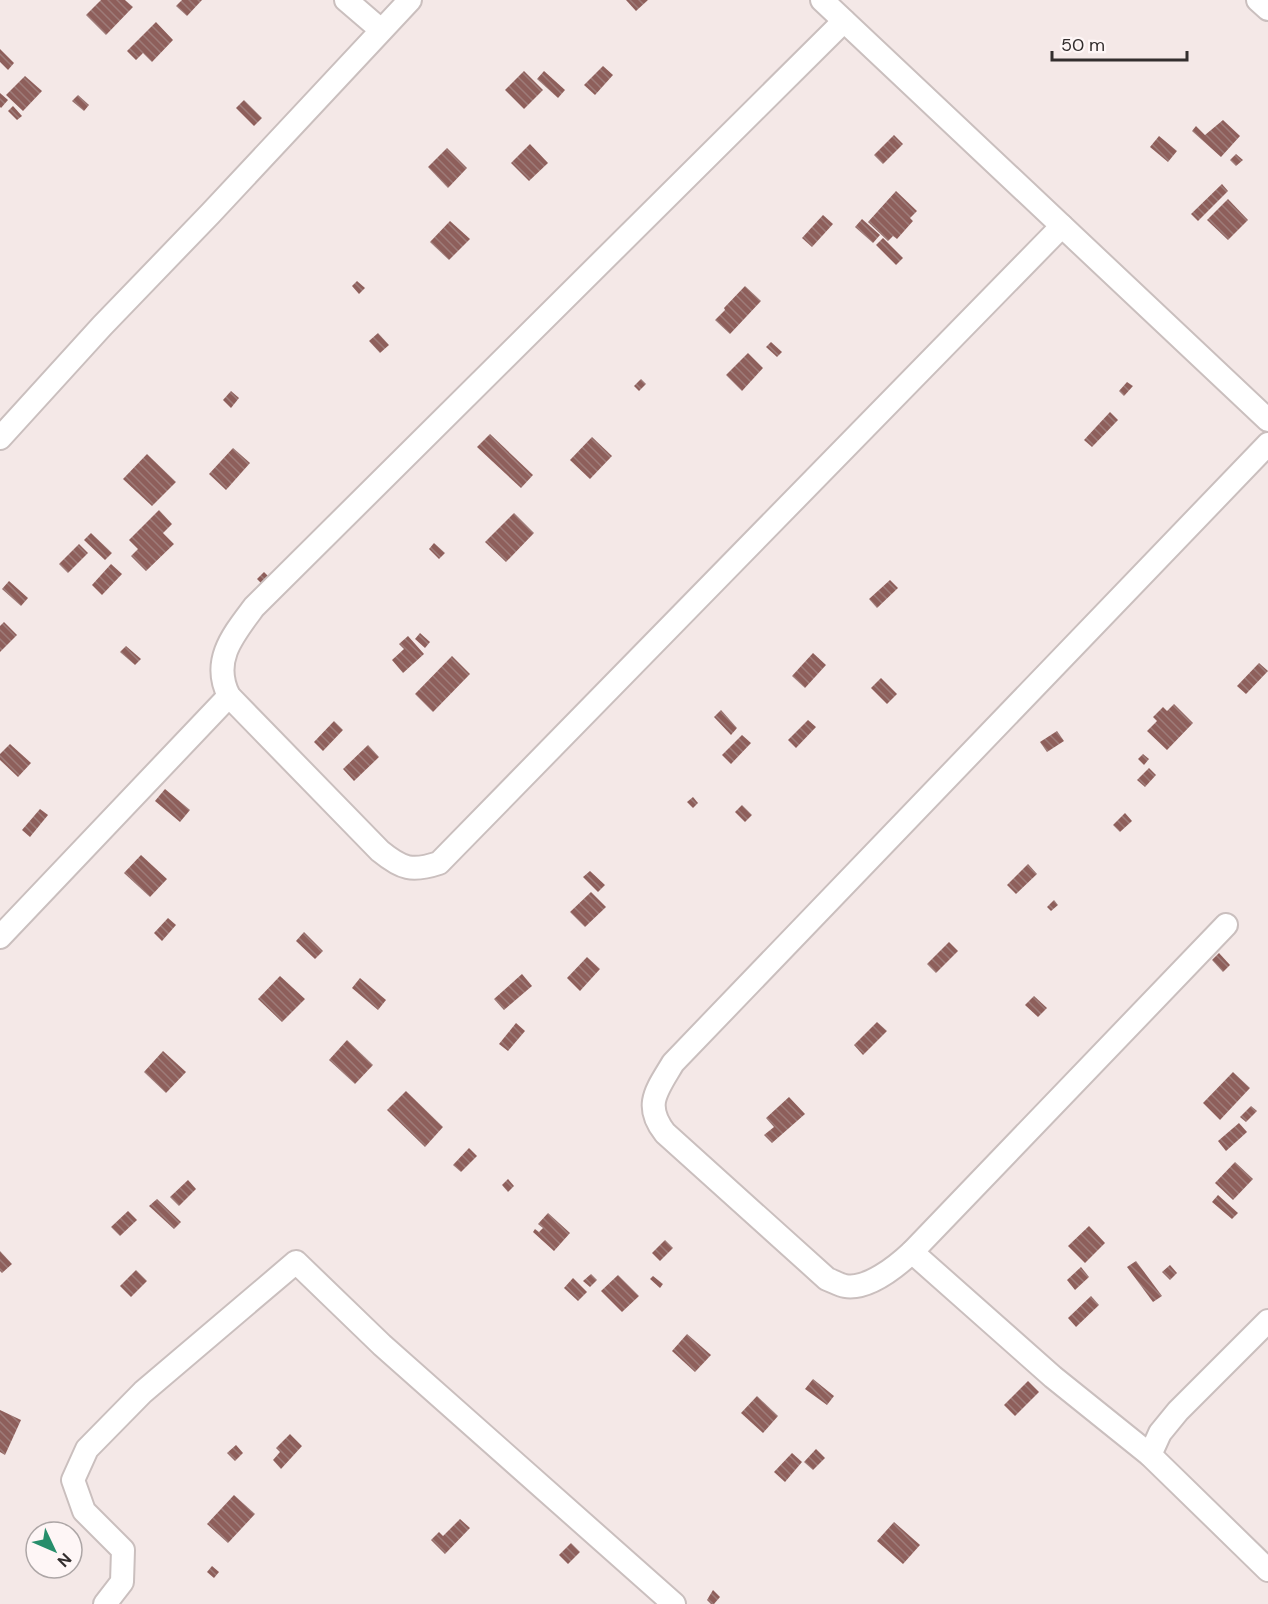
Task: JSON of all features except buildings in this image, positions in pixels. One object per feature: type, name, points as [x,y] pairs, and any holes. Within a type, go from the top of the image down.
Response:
[{"type":"street","points":[[346,0],[381,30]]},
{"type":"street","points":[[0,438],[102,326],[410,0]]},
{"type":"street","points":[[822,0],[1268,420]]},
{"type":"street","points":[[1258,0],[1268,9]]},
{"type":"street","points":[[844,21],[254,607],[234,634],[221,666],[222,684],[229,696],[356,828],[393,862],[405,868],[422,869],[439,863],[1062,225]]},
{"type":"street","points":[[1227,925],[912,1252],[881,1276],[859,1286],[845,1286],[827,1279],[665,1133],[654,1120],[653,1106],[660,1084],[673,1063],[1268,444]]},
{"type":"street","points":[[0,937],[229,696]]},
{"type":"street","points":[[912,1252],[1053,1377],[1150,1455],[1268,1570]]},
{"type":"street","points":[[105,1604],[122,1582],[123,1550],[84,1511],[73,1480],[87,1449],[143,1392],[296,1262],[382,1345],[674,1604]]},
{"type":"street","points":[[1150,1455],[1160,1433],[1178,1411],[1268,1321]]}]
